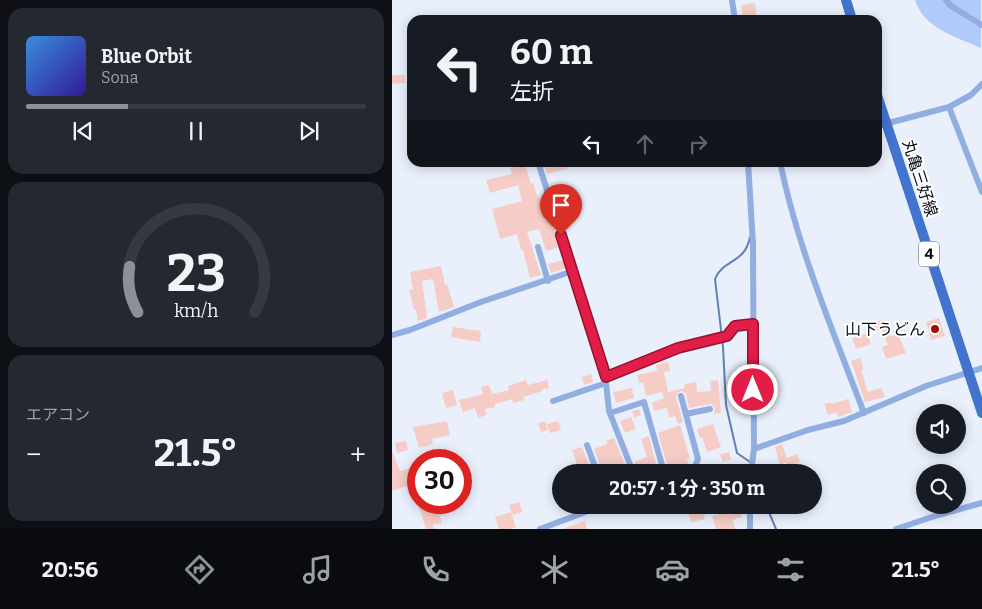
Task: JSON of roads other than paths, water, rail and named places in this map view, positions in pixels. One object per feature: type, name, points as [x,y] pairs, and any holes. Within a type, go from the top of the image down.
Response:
[{"type":"main road","points":[[846,0],[850,15]]},
{"type":"main road","name":"丸亀三好線","points":[[882,125],[982,413]]},
{"type":"street","points":[[732,0],[734,15]]},
{"type":"street","points":[[946,0],[982,26]]},
{"type":"street","points":[[882,125],[949,108],[971,95],[982,84]]},
{"type":"street","points":[[949,108],[982,192]]},
{"type":"street","points":[[540,167],[606,380],[610,413],[630,464]]},
{"type":"street","points":[[748,167],[753,244],[754,449],[752,464]]},
{"type":"street","points":[[781,167],[805,254],[864,412]]},
{"type":"street","points":[[538,246],[548,281]]},
{"type":"street","points":[[392,335],[573,271]]},
{"type":"street","points":[[553,401],[678,348],[727,336],[735,326],[753,324]]},
{"type":"street","points":[[754,449],[808,430],[831,425],[926,386],[982,368]]},
{"type":"street","points":[[681,396],[698,459],[696,464]]},
{"type":"street","points":[[610,413],[644,402],[662,464]]},
{"type":"street","points":[[686,414],[710,409]]},
{"type":"street","points":[[587,444],[594,464]]},
{"type":"street","points":[[896,529],[982,503]]},
{"type":"street","points":[[540,529],[580,514]]},
{"type":"street","points":[[750,514],[750,529]]},
{"type":"waterway","points":[[750,237],[744,252],[723,268],[715,279],[723,347],[726,405],[737,453],[750,462]]},
{"type":"waterway","points":[[770,514],[776,529]]},
{"type":"place","name":"山下うどん","points":[[935,329]]}]
